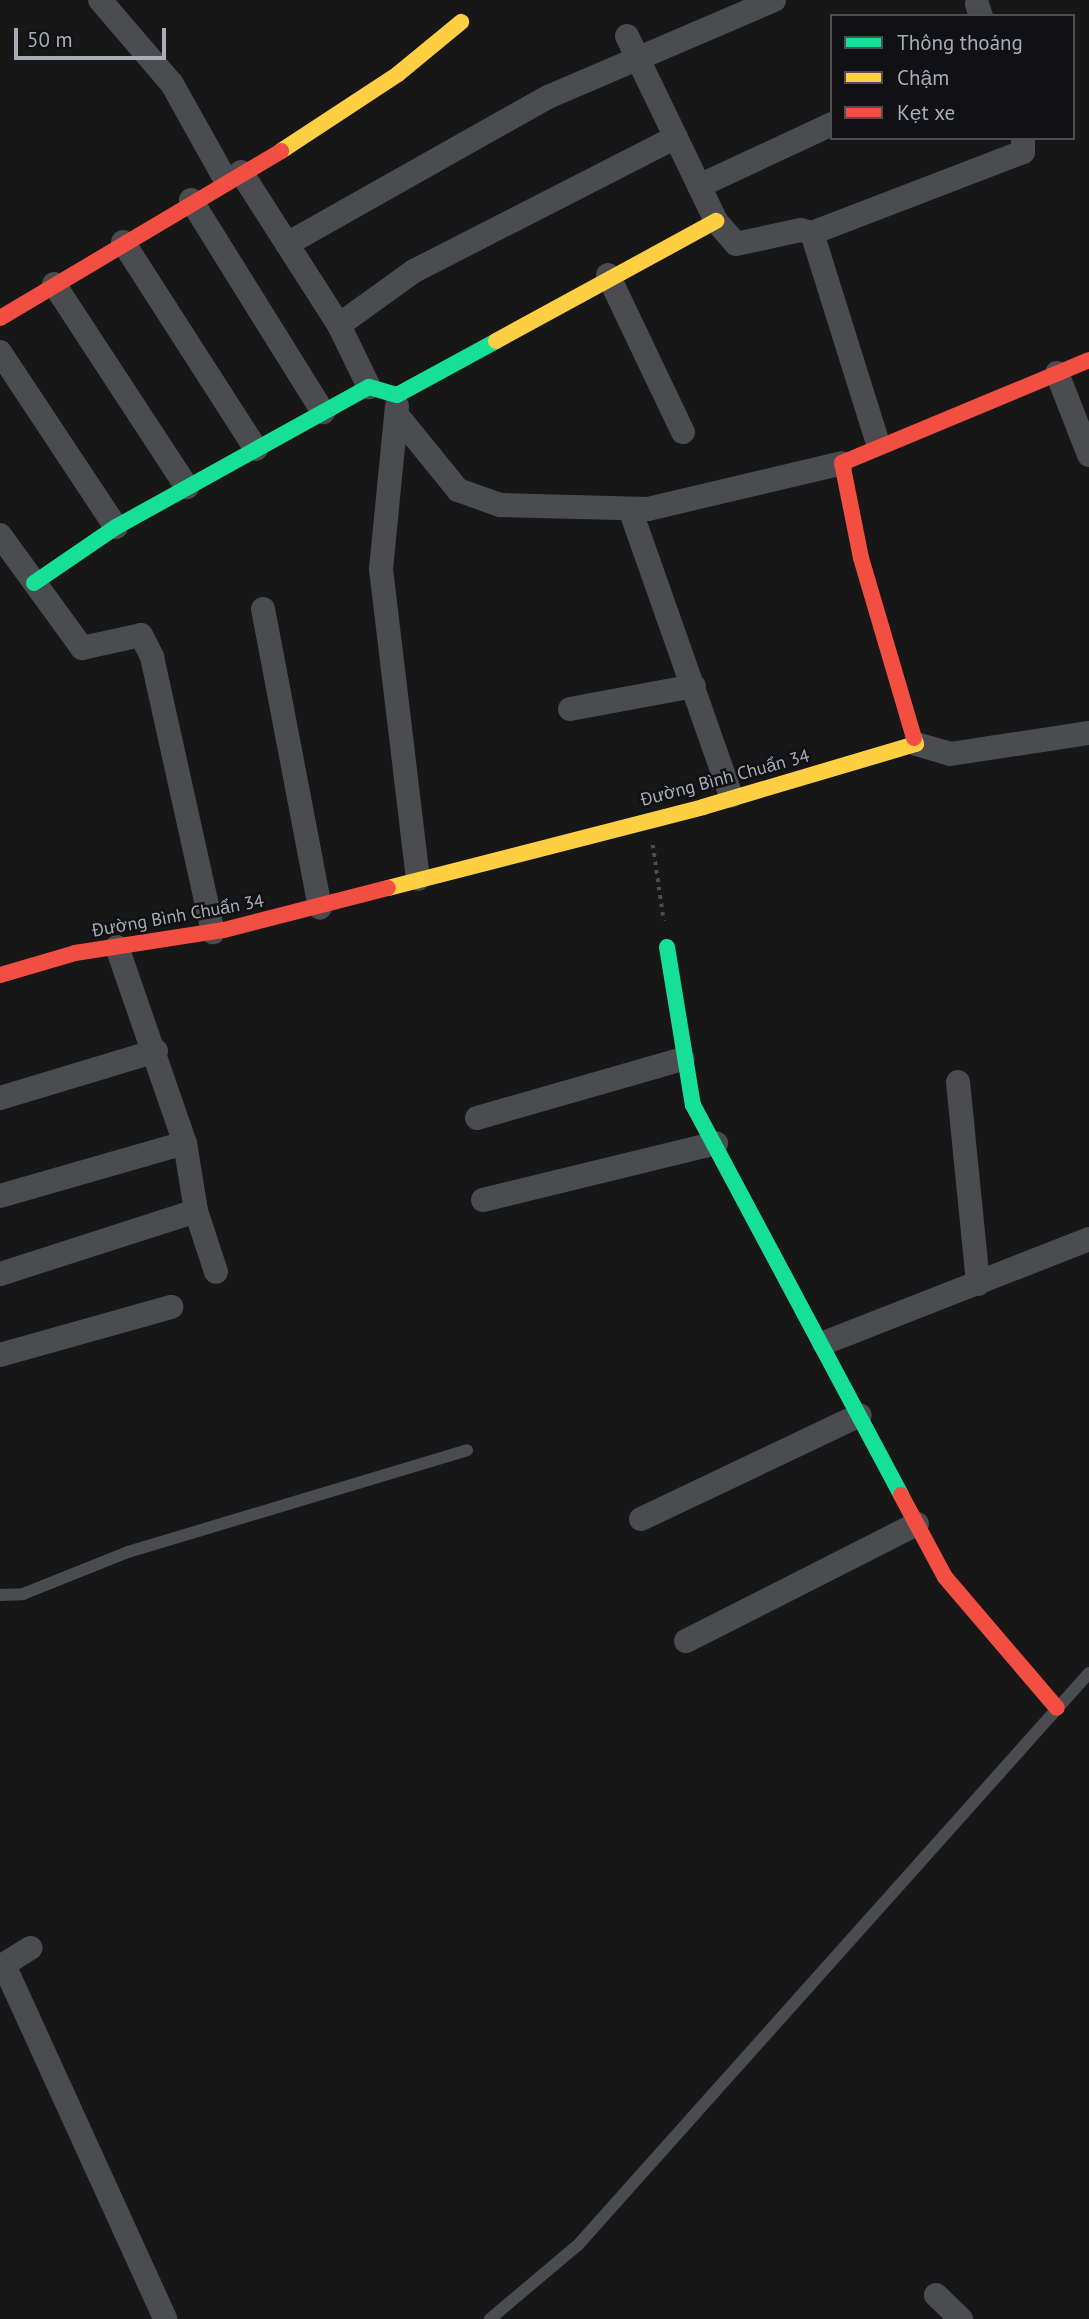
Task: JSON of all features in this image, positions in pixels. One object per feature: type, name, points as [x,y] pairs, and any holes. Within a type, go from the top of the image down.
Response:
[{"type":"street","points":[[100,0],[172,84],[233,176],[287,244],[339,325],[369,387],[397,405],[458,490],[500,505],[630,509],[842,463],[878,443],[1089,360]]},
{"type":"street","points":[[287,244],[632,47],[774,0]]},
{"type":"street","points":[[0,317],[398,74],[461,22]]},
{"type":"street","points":[[632,47],[716,221],[736,244],[801,230],[812,233],[1023,152],[1023,140]]},
{"type":"street","points":[[699,186],[830,125]]},
{"type":"street","points":[[339,325],[414,271],[676,137]]},
{"type":"street","points":[[191,200],[323,412]]},
{"type":"street","points":[[397,405],[608,275],[716,221]]},
{"type":"street","points":[[812,233],[878,443]]},
{"type":"street","points":[[123,242],[256,449]]},
{"type":"street","points":[[608,275],[683,432]]},
{"type":"street","points":[[54,284],[187,487]]},
{"type":"street","points":[[0,352],[116,527]]},
{"type":"street","points":[[1057,373],[1089,455]]},
{"type":"street","points":[[34,583],[116,527],[369,387]]},
{"type":"street","points":[[397,405],[381,569],[418,879]]},
{"type":"street","points":[[842,463],[861,558],[916,744],[950,754],[1089,733]]},
{"type":"street","points":[[630,509],[731,796]]},
{"type":"street","points":[[0,535],[82,649],[141,635],[152,657],[213,932]]},
{"type":"street","points":[[263,609],[320,908]]},
{"type":"street","points":[[570,709],[694,686]]},
{"type":"street","name":"Đường Bình Chuẩn 34","points":[[0,975],[117,947],[213,932],[320,908],[916,744]]},
{"type":"street","points":[[117,947],[156,1051],[185,1143],[196,1211],[216,1272]]},
{"type":"street","points":[[667,947],[683,1059],[693,1105],[824,1343],[944,1577],[1057,1708]]},
{"type":"street","points":[[0,1098],[156,1051]]},
{"type":"street","points":[[477,1118],[683,1059]]},
{"type":"street","points":[[958,1082],[978,1284]]},
{"type":"street","points":[[0,1196],[185,1143]]},
{"type":"street","points":[[484,1199],[716,1143]]},
{"type":"street","points":[[0,1273],[196,1211]]},
{"type":"street","points":[[824,1343],[1089,1239]]},
{"type":"street","points":[[0,1355],[170,1307]]},
{"type":"street","points":[[641,1519],[860,1415]]},
{"type":"street","points":[[686,1641],[918,1524]]},
{"type":"street","points":[[30,1948],[2,1966],[165,2319]]},
{"type":"street","points":[[936,2295],[961,2319]]},
{"type":"lane","points":[[0,1595],[23,1594],[128,1552],[467,1450]]},
{"type":"lane","points":[[490,2319],[578,2245],[1089,1673]]},
{"type":"path","points":[[650,819],[667,947]]},
{"type":"traffic: fast","points":[[34,583],[116,527],[369,387],[397,395],[496,341]]},
{"type":"traffic: fast","points":[[667,947],[693,1105],[901,1495]]},
{"type":"traffic: slow","points":[[281,151],[398,74],[461,22]]},
{"type":"traffic: slow","points":[[496,341],[716,221]]},
{"type":"traffic: slow","points":[[388,888],[703,807],[916,744],[914,738]]},
{"type":"traffic: jam","points":[[0,318],[281,151]]},
{"type":"traffic: jam","points":[[914,738],[861,558],[842,463],[1089,360]]},
{"type":"traffic: jam","points":[[0,975],[75,953],[224,930],[388,888]]},
{"type":"traffic: jam","points":[[901,1495],[945,1577],[1057,1708]]}]
